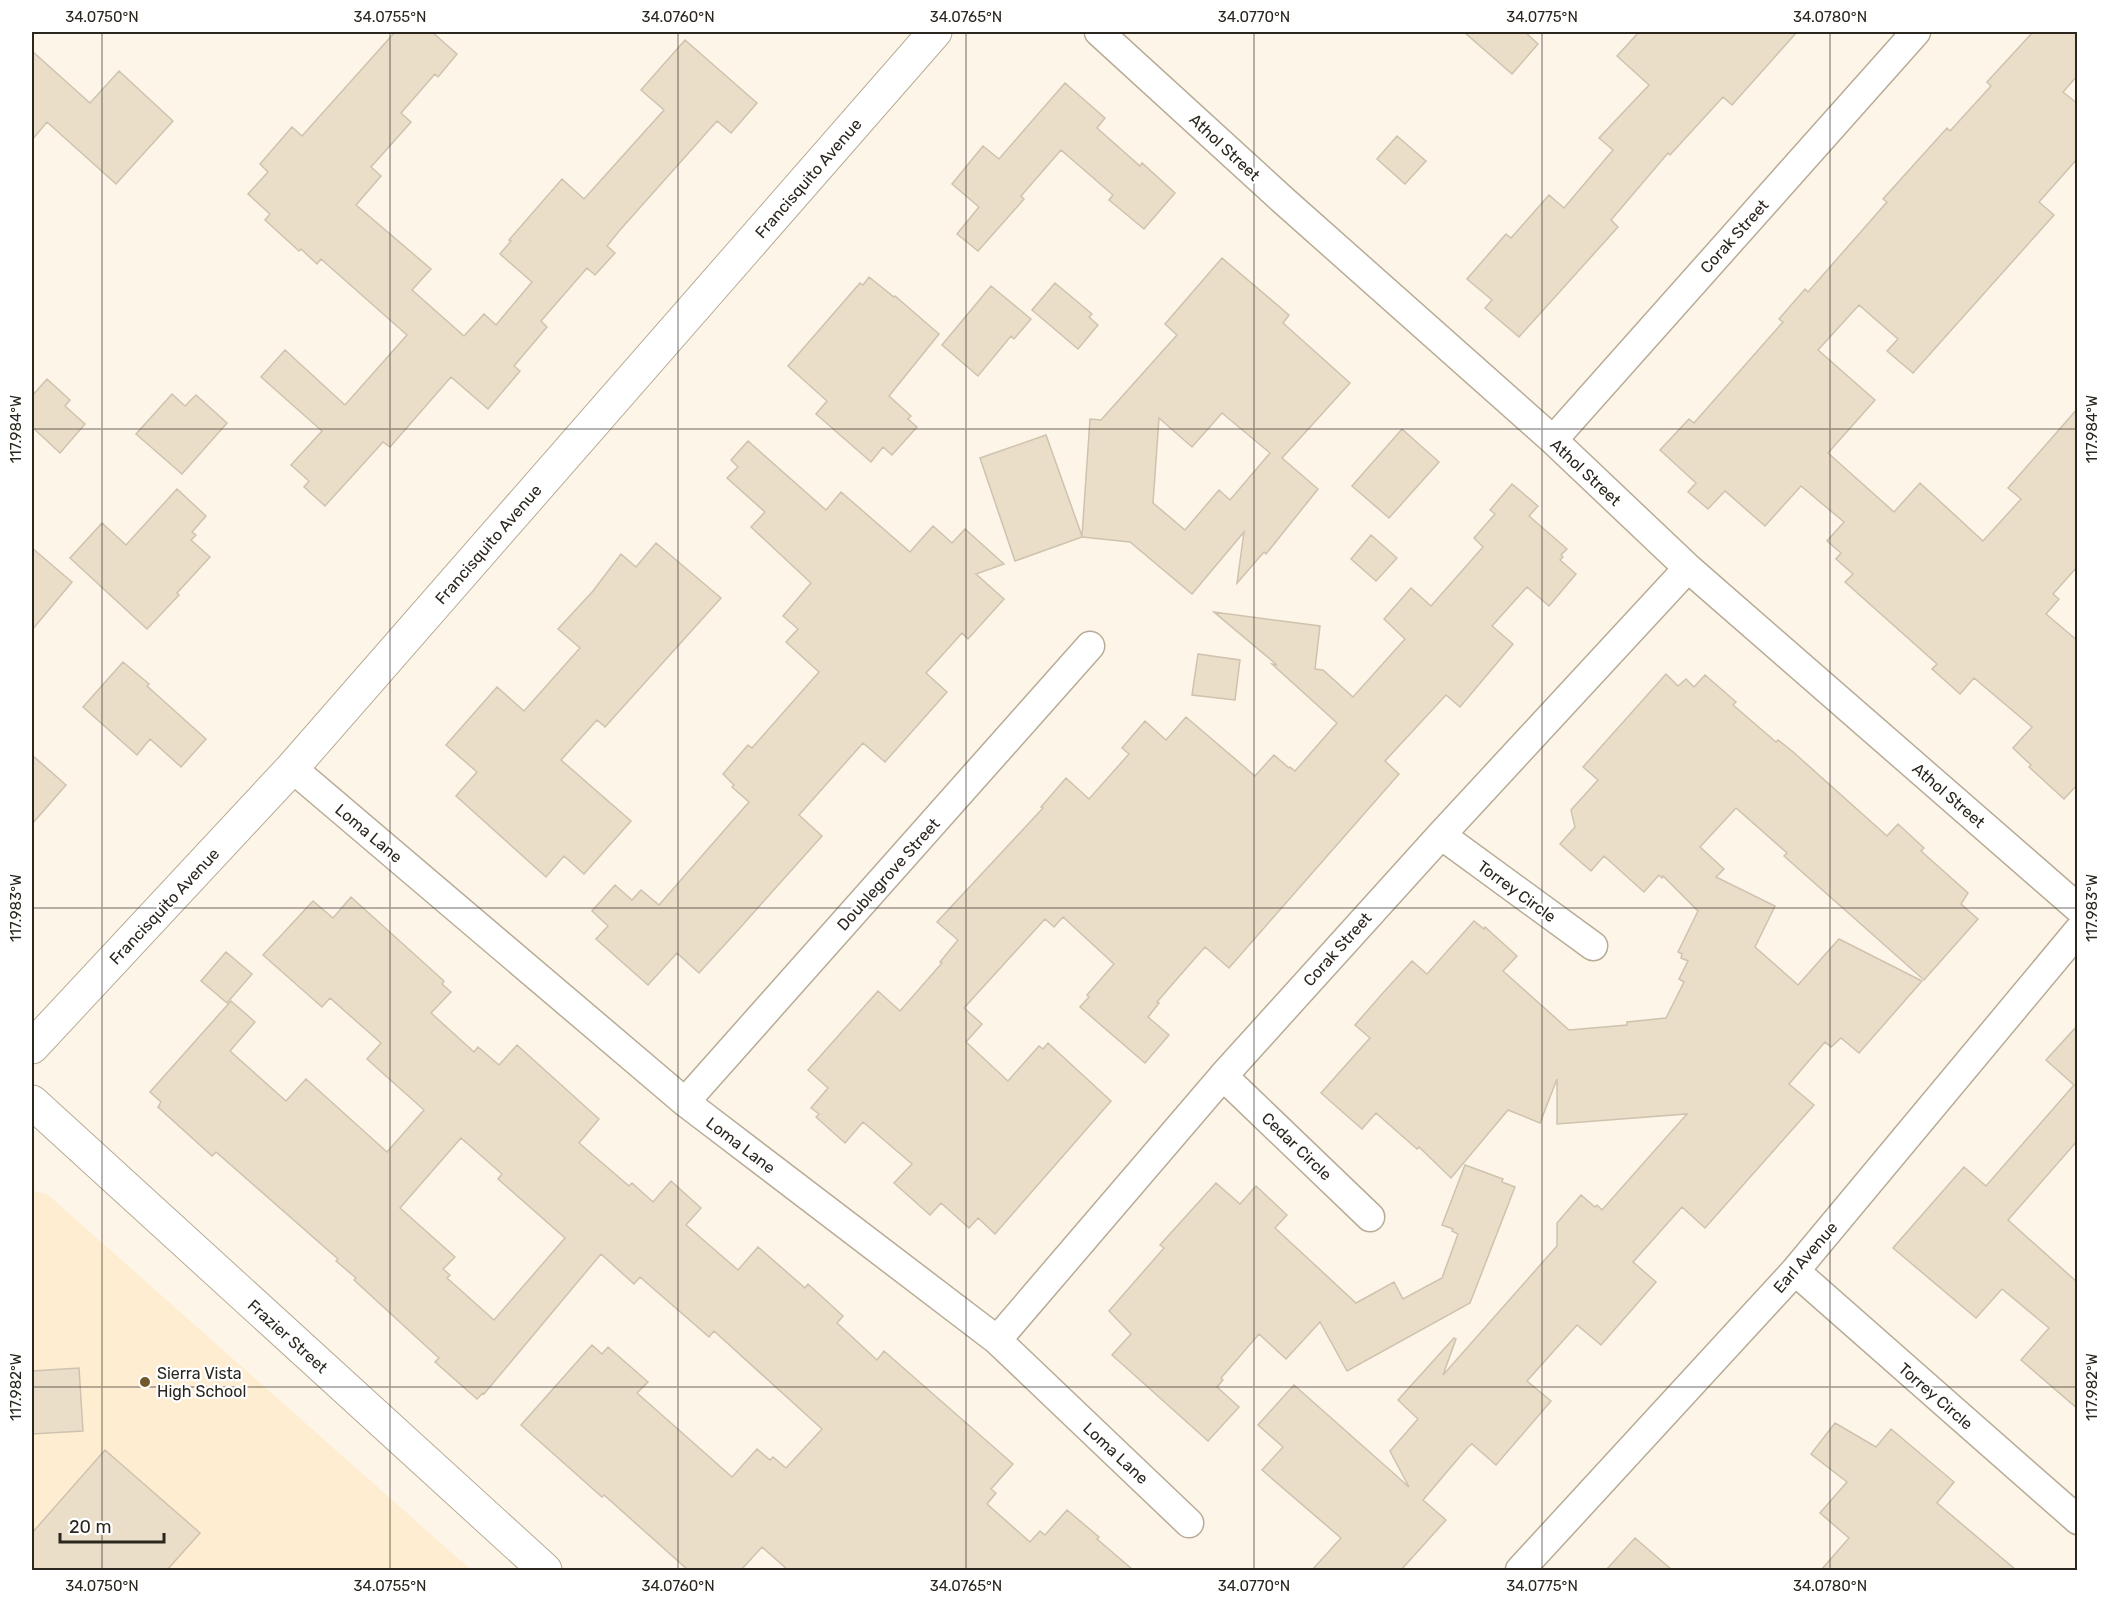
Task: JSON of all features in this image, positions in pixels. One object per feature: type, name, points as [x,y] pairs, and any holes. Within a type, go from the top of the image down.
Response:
[{"type":"street","name":"Francisquito Avenue","points":[[32,1047],[292,768],[935,32]]},
{"type":"street","name":"Athol Street","points":[[1099,32],[1284,201],[1553,440],[1688,568],[2078,908]]},
{"type":"street","name":"Corak Street","points":[[1553,440],[1916,32]]},
{"type":"street","name":"Corak Street","points":[[997,1340],[1223,1076],[1440,835],[1688,568]]},
{"type":"street","name":"Doublegrove Street","points":[[685,1102],[1090,646]]},
{"type":"street","name":"Loma Lane","points":[[292,768],[685,1102],[997,1340],[1190,1522]]},
{"type":"street","name":"Torrey Circle","points":[[1440,835],[1593,946]]},
{"type":"street","name":"Earl Avenue","points":[[1520,1570],[1795,1271],[2078,931]]},
{"type":"street","name":"Cedar Circle","points":[[1223,1076],[1370,1217]]},
{"type":"street","name":"Frazier Street","points":[[32,1102],[545,1570]]},
{"type":"street","name":"Torrey Circle","points":[[1795,1271],[2078,1520]]},
{"type":"shaded area","name":"Sierra Vista High School","points":[[32,1191],[47,1194],[471,1570],[32,1570]]},
{"type":"building","points":[[395,32],[432,32],[457,54],[438,77],[435,74],[401,113],[411,122],[371,167],[381,176],[356,205],[431,269],[412,290],[464,336],[484,314],[496,325],[532,282],[500,254],[511,241],[509,240],[562,179],[584,199],[664,110],[641,90],[685,40],[757,103],[731,133],[717,121],[620,230],[607,246],[615,253],[595,275],[587,268],[541,321],[547,327],[514,366],[520,371],[488,409],[451,377],[390,447],[383,442],[325,506],[304,487],[309,481],[291,465],[322,431],[261,377],[285,350],[345,405],[407,335],[321,259],[317,264],[301,249],[299,251],[265,220],[270,214],[248,194],[268,172],[260,164],[292,127],[302,136]]},
{"type":"building","points":[[1464,32],[1525,32],[1538,44],[1512,74]]},
{"type":"building","points":[[1639,32],[1797,32],[1732,105],[1723,97],[1670,155],[1668,153],[1611,220],[1618,227],[1519,337],[1485,308],[1492,300],[1467,279],[1506,234],[1511,238],[1549,195],[1564,208],[1613,150],[1599,138],[1649,85],[1617,56]]},
{"type":"building","points":[[2033,32],[2078,32],[2078,75],[2063,92],[2078,104],[2078,158],[2039,202],[2054,215],[1913,373],[1887,351],[1898,339],[1859,305],[1818,350],[1875,400],[1828,453],[1894,512],[1920,483],[1983,541],[2021,499],[2008,488],[2078,408],[2078,566],[2053,594],[2059,599],[2046,614],[2078,641],[2078,784],[2064,799],[2029,767],[2031,765],[2013,748],[2032,727],[1974,678],[1960,694],[1932,669],[1937,664],[1845,582],[1853,574],[1836,559],[1841,553],[1827,541],[1844,522],[1801,486],[1765,526],[1725,491],[1708,509],[1688,492],[1696,483],[1660,450],[1689,419],[1694,423],[1783,322],[1779,319],[1805,289],[1808,292],[1887,202],[1883,199],[1947,128],[1950,131],[1991,86],[1987,82]]},
{"type":"building","points":[[32,51],[90,103],[119,71],[173,121],[116,184],[47,122],[32,140]]},
{"type":"building","points":[[1065,83],[1105,118],[1097,128],[1140,166],[1142,163],[1175,193],[1144,229],[1109,200],[1113,195],[1061,150],[1021,196],[1024,199],[978,251],[957,234],[979,207],[952,184],[983,146],[999,159]]},
{"type":"building","points":[[1397,136],[1426,161],[1405,184],[1377,159]]},
{"type":"building","points":[[1222,258],[1289,315],[1283,323],[1350,383],[1282,458],[1318,489],[1266,554],[1264,552],[1237,583],[1244,532],[1192,594],[1130,542],[1082,537],[1015,561],[980,458],[1046,435],[1082,536],[1090,419],[1101,420],[1177,335],[1165,324]],"holes":[[[1222,413],[1270,453],[1230,500],[1219,490],[1185,530],[1153,503],[1159,418],[1192,447]]]},
{"type":"building","points":[[869,277],[939,334],[889,396],[911,416],[908,419],[917,427],[892,455],[883,447],[871,462],[816,414],[827,401],[788,366],[860,283],[863,285]]},
{"type":"building","points":[[1055,283],[1092,314],[1089,317],[1098,325],[1078,349],[1032,310]]},
{"type":"building","points":[[991,286],[1031,319],[1014,339],[1011,336],[978,376],[942,345]]},
{"type":"building","points":[[47,379],[70,400],[65,406],[85,424],[60,453],[32,427],[32,396]]},
{"type":"building","points":[[172,394],[185,406],[196,395],[227,423],[182,474],[136,434]]},
{"type":"building","points":[[1402,429],[1439,462],[1389,518],[1352,486]]},
{"type":"building","points":[[748,441],[826,510],[841,492],[910,552],[933,526],[952,543],[965,529],[1004,564],[976,574],[1004,599],[968,639],[962,633],[926,673],[947,692],[885,762],[863,743],[799,815],[822,836],[699,973],[677,953],[648,985],[596,939],[608,926],[592,911],[615,885],[632,900],[641,890],[659,905],[749,802],[732,787],[734,785],[723,774],[748,745],[752,748],[819,672],[786,642],[798,629],[783,616],[811,583],[751,527],[765,512],[727,478],[738,467],[731,460]]},
{"type":"building","points":[[1512,484],[1538,506],[1529,516],[1567,549],[1561,555],[1563,557],[1560,560],[1576,574],[1549,606],[1527,587],[1492,626],[1513,644],[1460,707],[1446,695],[1385,761],[1399,774],[1229,968],[1205,947],[1157,1002],[1159,1003],[1148,1017],[1169,1035],[1145,1063],[1080,1007],[1089,997],[1087,995],[1114,964],[1063,917],[1054,927],[1045,919],[964,1008],[982,1024],[966,1042],[1008,1081],[1039,1046],[1043,1049],[1048,1043],[1111,1101],[995,1234],[978,1218],[969,1228],[941,1203],[930,1215],[894,1183],[912,1164],[863,1122],[845,1143],[816,1117],[819,1114],[811,1108],[828,1088],[808,1070],[878,991],[900,1011],[942,963],[940,962],[958,940],[937,922],[1043,808],[1041,807],[1066,778],[1089,799],[1129,754],[1122,748],[1145,721],[1166,740],[1186,717],[1255,776],[1274,755],[1295,771],[1337,723],[1272,664],[1277,665],[1214,612],[1320,626],[1315,669],[1323,670],[1353,697],[1405,639],[1384,619],[1411,588],[1431,606],[1483,547],[1474,538],[1495,514],[1490,510]]},
{"type":"building","points":[[177,489],[206,516],[192,532],[196,535],[191,540],[210,557],[147,629],[70,558],[102,523],[126,545]]},
{"type":"building","points":[[1371,535],[1397,558],[1376,581],[1351,559]]},
{"type":"building","points":[[656,543],[721,598],[605,727],[597,720],[561,760],[631,821],[584,874],[564,856],[546,877],[456,796],[477,772],[446,745],[497,687],[524,711],[580,648],[558,629],[593,591],[621,554],[636,567]]},
{"type":"building","points":[[32,548],[72,582],[32,630]]},
{"type":"building","points":[[1198,654],[1240,660],[1235,700],[1192,695]]},
{"type":"building","points":[[123,662],[206,739],[181,767],[150,739],[137,755],[83,707]]},
{"type":"building","points":[[1666,674],[1678,686],[1686,679],[1694,687],[1705,675],[1736,702],[1733,705],[1776,742],[1778,740],[1792,751],[1887,836],[1898,824],[1924,848],[1921,851],[1968,893],[1961,904],[1978,919],[1924,980],[1784,856],[1787,853],[1736,808],[1700,847],[1724,869],[1716,877],[1775,906],[1755,947],[1798,985],[1839,939],[1922,981],[1859,1053],[1841,1038],[1831,1047],[1825,1042],[1789,1084],[1814,1105],[1705,1228],[1682,1207],[1633,1262],[1656,1282],[1601,1345],[1577,1325],[1527,1381],[1551,1401],[1496,1465],[1472,1444],[1468,1447],[1423,1500],[1446,1520],[1401,1570],[1312,1570],[1341,1538],[1262,1470],[1283,1447],[1258,1425],[1294,1385],[1409,1487],[1390,1451],[1418,1419],[1398,1400],[1454,1338],[1456,1339],[1443,1375],[1557,1246],[1557,1223],[1581,1195],[1602,1210],[1687,1114],[1557,1124],[1557,1079],[1540,1123],[1508,1110],[1451,1178],[1419,1147],[1417,1149],[1376,1113],[1362,1129],[1321,1093],[1370,1038],[1355,1025],[1382,994],[1412,961],[1427,974],[1474,921],[1484,929],[1485,927],[1517,956],[1503,971],[1569,1030],[1627,1025],[1627,1022],[1666,1018],[1684,982],[1679,979],[1688,961],[1681,958],[1682,954],[1678,952],[1698,911],[1663,876],[1662,878],[1659,875],[1644,892],[1604,856],[1591,871],[1560,844],[1575,827],[1571,810],[1598,780],[1583,767]]},
{"type":"building","points":[[32,755],[66,785],[32,824]]},
{"type":"building","points":[[351,897],[444,981],[442,984],[451,992],[431,1013],[474,1052],[478,1047],[499,1065],[517,1045],[599,1119],[579,1143],[629,1186],[632,1183],[653,1202],[671,1181],[701,1208],[686,1225],[738,1270],[758,1247],[805,1288],[808,1284],[843,1316],[837,1323],[877,1360],[884,1351],[1013,1464],[991,1489],[996,1493],[987,1504],[1030,1542],[1040,1531],[1045,1535],[1067,1510],[1133,1570],[788,1570],[762,1547],[741,1570],[688,1570],[521,1425],[592,1345],[602,1354],[608,1347],[648,1382],[637,1393],[732,1477],[757,1449],[770,1460],[773,1457],[786,1468],[822,1429],[714,1331],[709,1337],[640,1277],[634,1284],[601,1254],[484,1394],[477,1399],[435,1362],[439,1358],[354,1280],[356,1278],[336,1261],[338,1259],[216,1152],[212,1156],[158,1107],[161,1102],[150,1092],[231,1001],[255,1022],[230,1051],[286,1101],[306,1079],[387,1152],[424,1110],[367,1059],[381,1043],[330,998],[322,1007],[263,955],[313,901],[333,918]],"holes":[[[461,1138],[502,1174],[498,1179],[565,1238],[494,1320],[447,1278],[450,1275],[443,1269],[455,1257],[400,1208]]]},
{"type":"building","points":[[226,952],[252,974],[227,1003],[201,981]]},
{"type":"building","points":[[2078,1025],[2078,1140],[2008,1220],[2078,1283],[2078,1409],[2021,1360],[2049,1328],[2002,1289],[1976,1318],[1893,1248],[1964,1167],[1986,1186],[2074,1085],[2046,1060]]},
{"type":"building","points":[[1465,1165],[1503,1179],[1502,1182],[1515,1187],[1470,1303],[1347,1371],[1320,1322],[1286,1359],[1259,1334],[1221,1378],[1223,1380],[1217,1387],[1239,1407],[1208,1441],[1112,1355],[1131,1334],[1109,1311],[1164,1248],[1160,1245],[1216,1183],[1240,1204],[1256,1186],[1287,1215],[1275,1228],[1356,1303],[1394,1282],[1403,1299],[1442,1278],[1458,1234],[1452,1231],[1453,1229],[1442,1225]]},
{"type":"building","points":[[79,1368],[83,1431],[32,1434],[32,1371]]},
{"type":"building","points":[[1835,1423],[1876,1447],[1891,1429],[1954,1482],[1937,1503],[2016,1570],[1821,1570],[1849,1538],[1820,1513],[1847,1482],[1811,1454]]},
{"type":"building","points":[[105,1450],[200,1533],[167,1570],[32,1570],[32,1533]]},
{"type":"building","points":[[1635,1538],[1672,1570],[1606,1570]]},
{"type":"place","name":"Sierra Vista High School","points":[[145,1382]]}]
